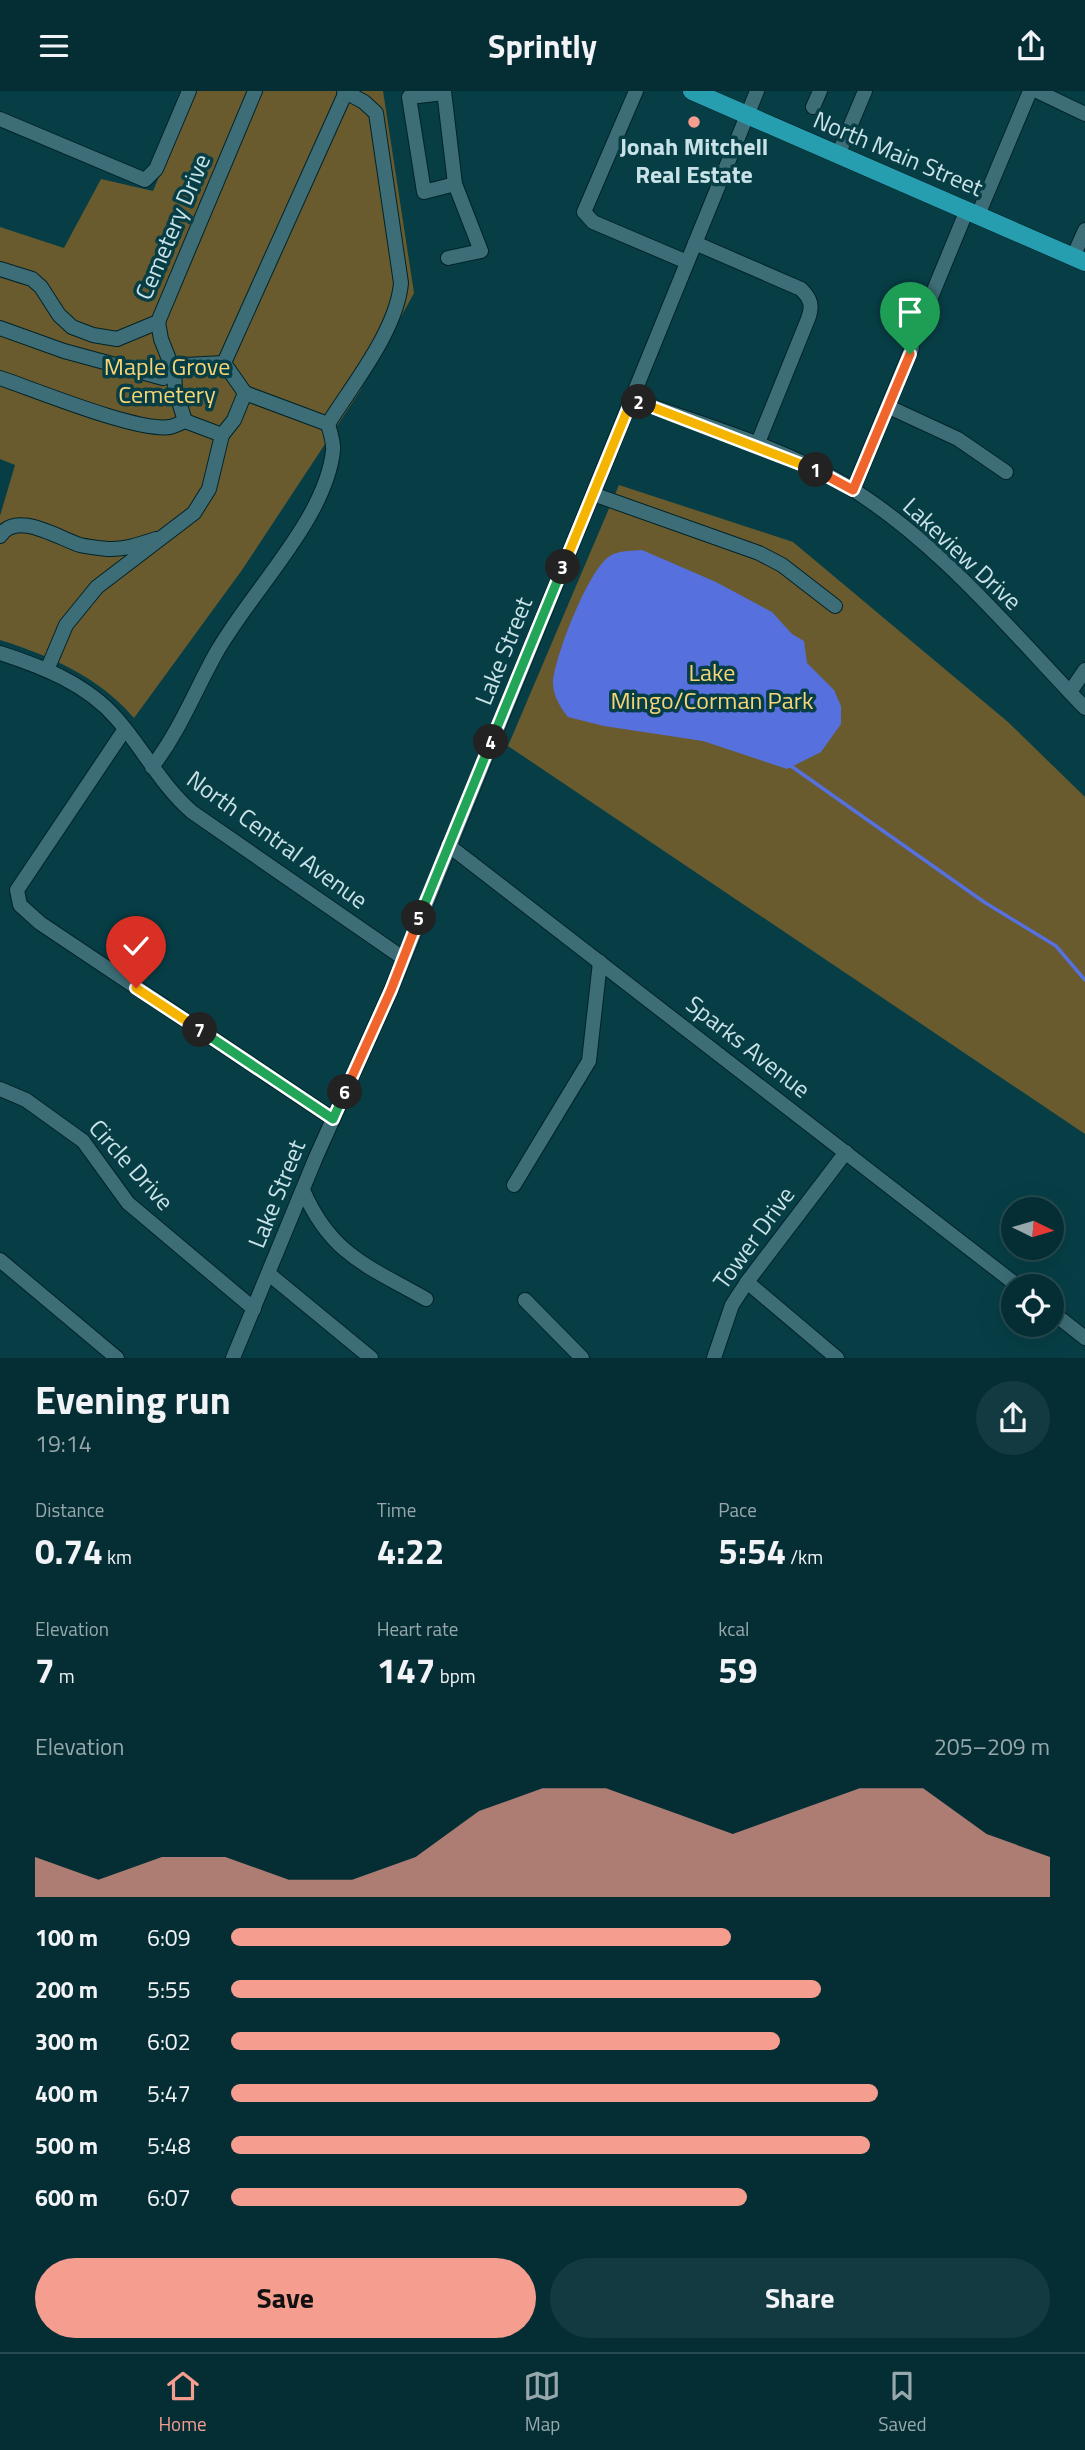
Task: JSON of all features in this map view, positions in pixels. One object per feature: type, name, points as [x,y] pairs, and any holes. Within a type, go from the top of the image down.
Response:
[{"type":"main road","name":"North Main Street","points":[[692,91],[1079,259]]},
{"type":"street","points":[[0,119],[145,180],[156,169],[189,91]]},
{"type":"street","name":"Cemetery Drive","points":[[0,269],[32,279],[41,287],[59,315],[72,327],[117,339],[140,332],[158,322],[255,91]]},
{"type":"street","name":"Lake Street","points":[[233,1358],[403,958],[757,91]]},
{"type":"street","points":[[813,107],[820,91]]},
{"type":"street","points":[[838,155],[865,91]]},
{"type":"street","points":[[927,307],[1030,91]]},
{"type":"street","points":[[1037,91],[1085,114]]},
{"type":"street","points":[[448,258],[481,251],[455,184],[444,92],[409,97],[424,192],[455,184]]},
{"type":"street","points":[[635,92],[584,212],[593,222],[687,262]]},
{"type":"street","points":[[152,767],[170,743],[216,654],[247,604],[287,551],[316,501],[333,448],[328,424],[371,357],[400,303],[401,283],[376,113],[364,101],[345,93],[224,363]]},
{"type":"street","points":[[1079,259],[1085,230]]},
{"type":"street","points":[[695,243],[801,289],[809,296],[812,308],[757,445]]},
{"type":"street","points":[[158,322],[161,339],[174,372],[175,389],[185,421]]},
{"type":"street","points":[[0,328],[112,365],[163,378],[185,365],[224,363]]},
{"type":"street","points":[[140,332],[161,339]]},
{"type":"street","points":[[853,490],[912,348]]},
{"type":"street","points":[[224,363],[245,393],[328,424]]},
{"type":"street","points":[[0,378],[94,411],[157,427],[172,427],[185,421],[222,435]]},
{"type":"street","points":[[47,670],[66,625],[97,587],[194,513],[209,489],[222,435],[237,413],[245,393]]},
{"type":"street","name":"Lakeview Drive","points":[[632,399],[757,445],[827,475],[853,490],[939,558],[1085,708]]},
{"type":"street","points":[[889,407],[958,439],[1006,472]]},
{"type":"street","points":[[593,494],[759,553],[782,565],[835,607]]},
{"type":"street","points":[[0,536],[7,527],[26,525],[83,546],[111,549],[138,545],[171,533]]},
{"type":"street","name":"North Central Avenue","points":[[0,653],[47,670],[77,685],[116,717],[173,794],[214,828],[403,958]]},
{"type":"street","points":[[1070,692],[1085,670]]},
{"type":"street","points":[[125,729],[16,890],[18,901],[40,923],[333,1119]]},
{"type":"street","name":"Sparks Avenue","points":[[448,845],[1003,1274]]},
{"type":"street","points":[[514,1185],[590,1061],[600,962]]},
{"type":"street","name":"Circle Drive","points":[[0,1089],[26,1100],[83,1141],[128,1203],[254,1308]]},
{"type":"street","name":"Tower Drive","points":[[714,1358],[732,1305],[846,1152]]},
{"type":"street","points":[[303,1189],[313,1214],[342,1251],[426,1299]]},
{"type":"street","points":[[0,1260],[117,1358]]},
{"type":"street","points":[[268,1274],[371,1358]]},
{"type":"street","points":[[747,1282],[837,1358]]},
{"type":"street","points":[[525,1300],[582,1358]]},
{"type":"street","points":[[1064,1321],[1085,1338]]},
{"type":"green space","name":"Maple Grove Cemetery","points":[[196,91],[383,91],[414,293],[360,391],[242,570],[134,718],[105,691],[73,670],[38,653],[0,640],[0,516],[15,465],[0,459],[0,227],[64,248],[101,179],[153,191]]},
{"type":"green space","name":"Lake Mingo/Corman Park","points":[[619,485],[793,542],[1008,722],[1085,797],[1085,1134],[508,746]]},
{"type":"water","points":[[642,550],[716,582],[772,612],[792,634],[804,641],[807,663],[834,690],[841,706],[841,724],[821,752],[787,769],[703,741],[604,726],[568,717],[554,692],[553,683],[559,654],[574,615],[592,577],[610,556]]},
{"type":"waterway","points":[[791,766],[984,902],[1056,946],[1085,980]]},
{"type":"place","name":"Jonah Mitchell Real Estate","points":[[694,122]]},
{"type":"route","points":[[136,988],[333,1119],[391,990],[437,871],[632,399],[793,460],[853,490],[910,354]]}]
